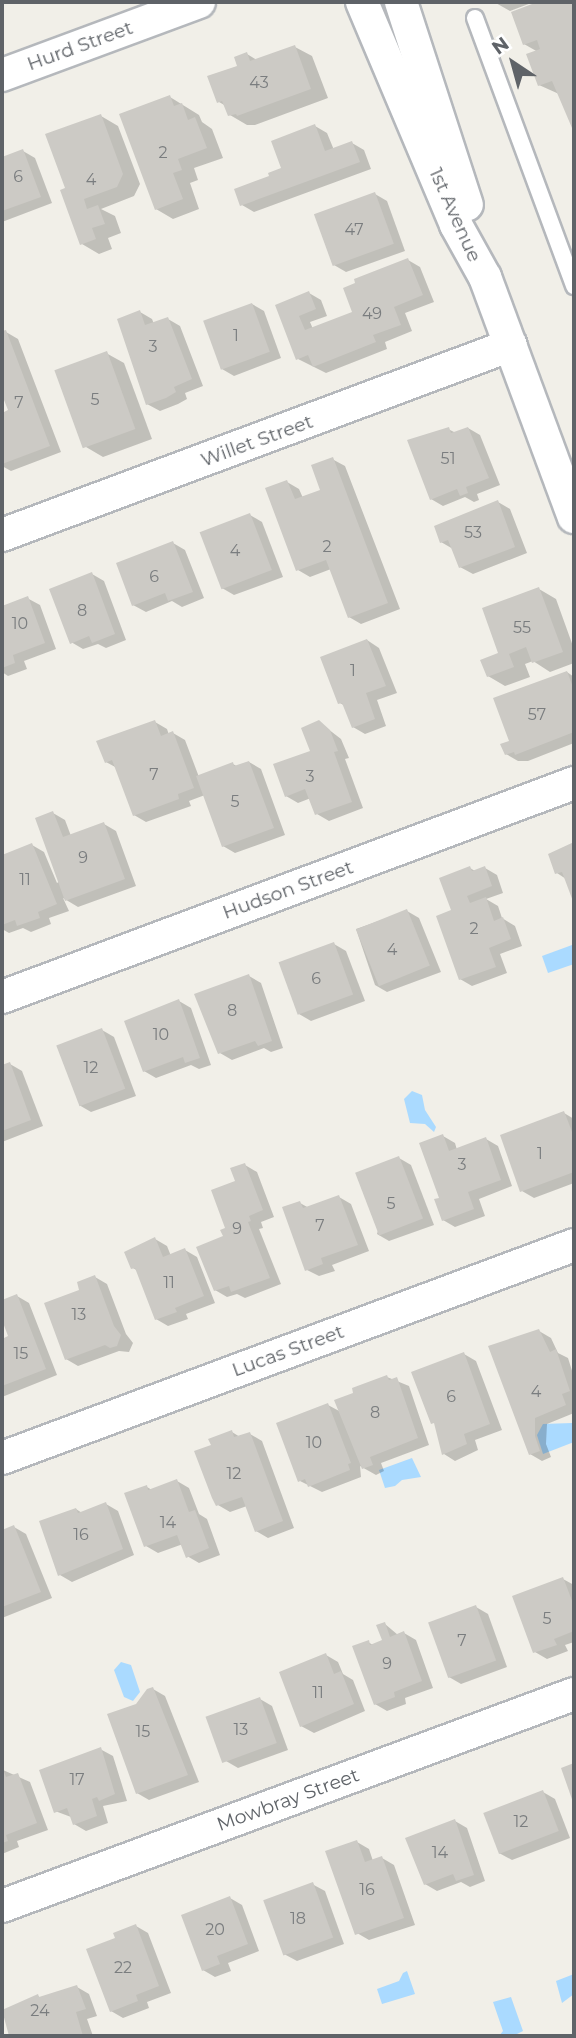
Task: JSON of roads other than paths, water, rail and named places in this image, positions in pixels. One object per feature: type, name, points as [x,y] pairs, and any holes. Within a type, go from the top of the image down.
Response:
[{"type":"street","name":"Hurd Street","points":[[2,75],[198,2]]},
{"type":"street","name":"1st Avenue","points":[[362,2],[456,225],[485,277]]},
{"type":"street","name":"1st Avenue","points":[[401,2],[456,166],[485,277]]},
{"type":"street","points":[[485,277],[574,517]]},
{"type":"street","name":"Willet Street","points":[[2,535],[511,345]]},
{"type":"street","name":"Hudson Street","points":[[2,996],[574,783]]},
{"type":"street","name":"Lucas Street","points":[[2,1458],[574,1245]]},
{"type":"street","name":"Mowbray Street","points":[[2,1906],[574,1694]]},
{"type":"lane","points":[[475,18],[574,286]]},
{"type":"water","points":[[572,945],[574,964],[548,973],[542,956]]},
{"type":"water","points":[[412,1091],[422,1095],[425,1110],[436,1127],[434,1132],[425,1124],[410,1123],[404,1099]]},
{"type":"water","points":[[572,1423],[574,1442],[543,1454],[537,1435],[543,1424]]},
{"type":"water","points":[[412,1458],[421,1477],[402,1480],[395,1486],[385,1488],[379,1470]]},
{"type":"water","points":[[121,1662],[131,1665],[140,1692],[133,1701],[124,1697],[114,1670]]},
{"type":"water","points":[[407,1971],[415,1994],[382,2004],[377,1989],[399,1981]]},
{"type":"water","points":[[574,1974],[574,1994],[562,2003],[556,1981]]},
{"type":"water","points":[[511,1997],[523,2031],[513,2036],[499,2036],[503,2031],[493,2002]]}]
